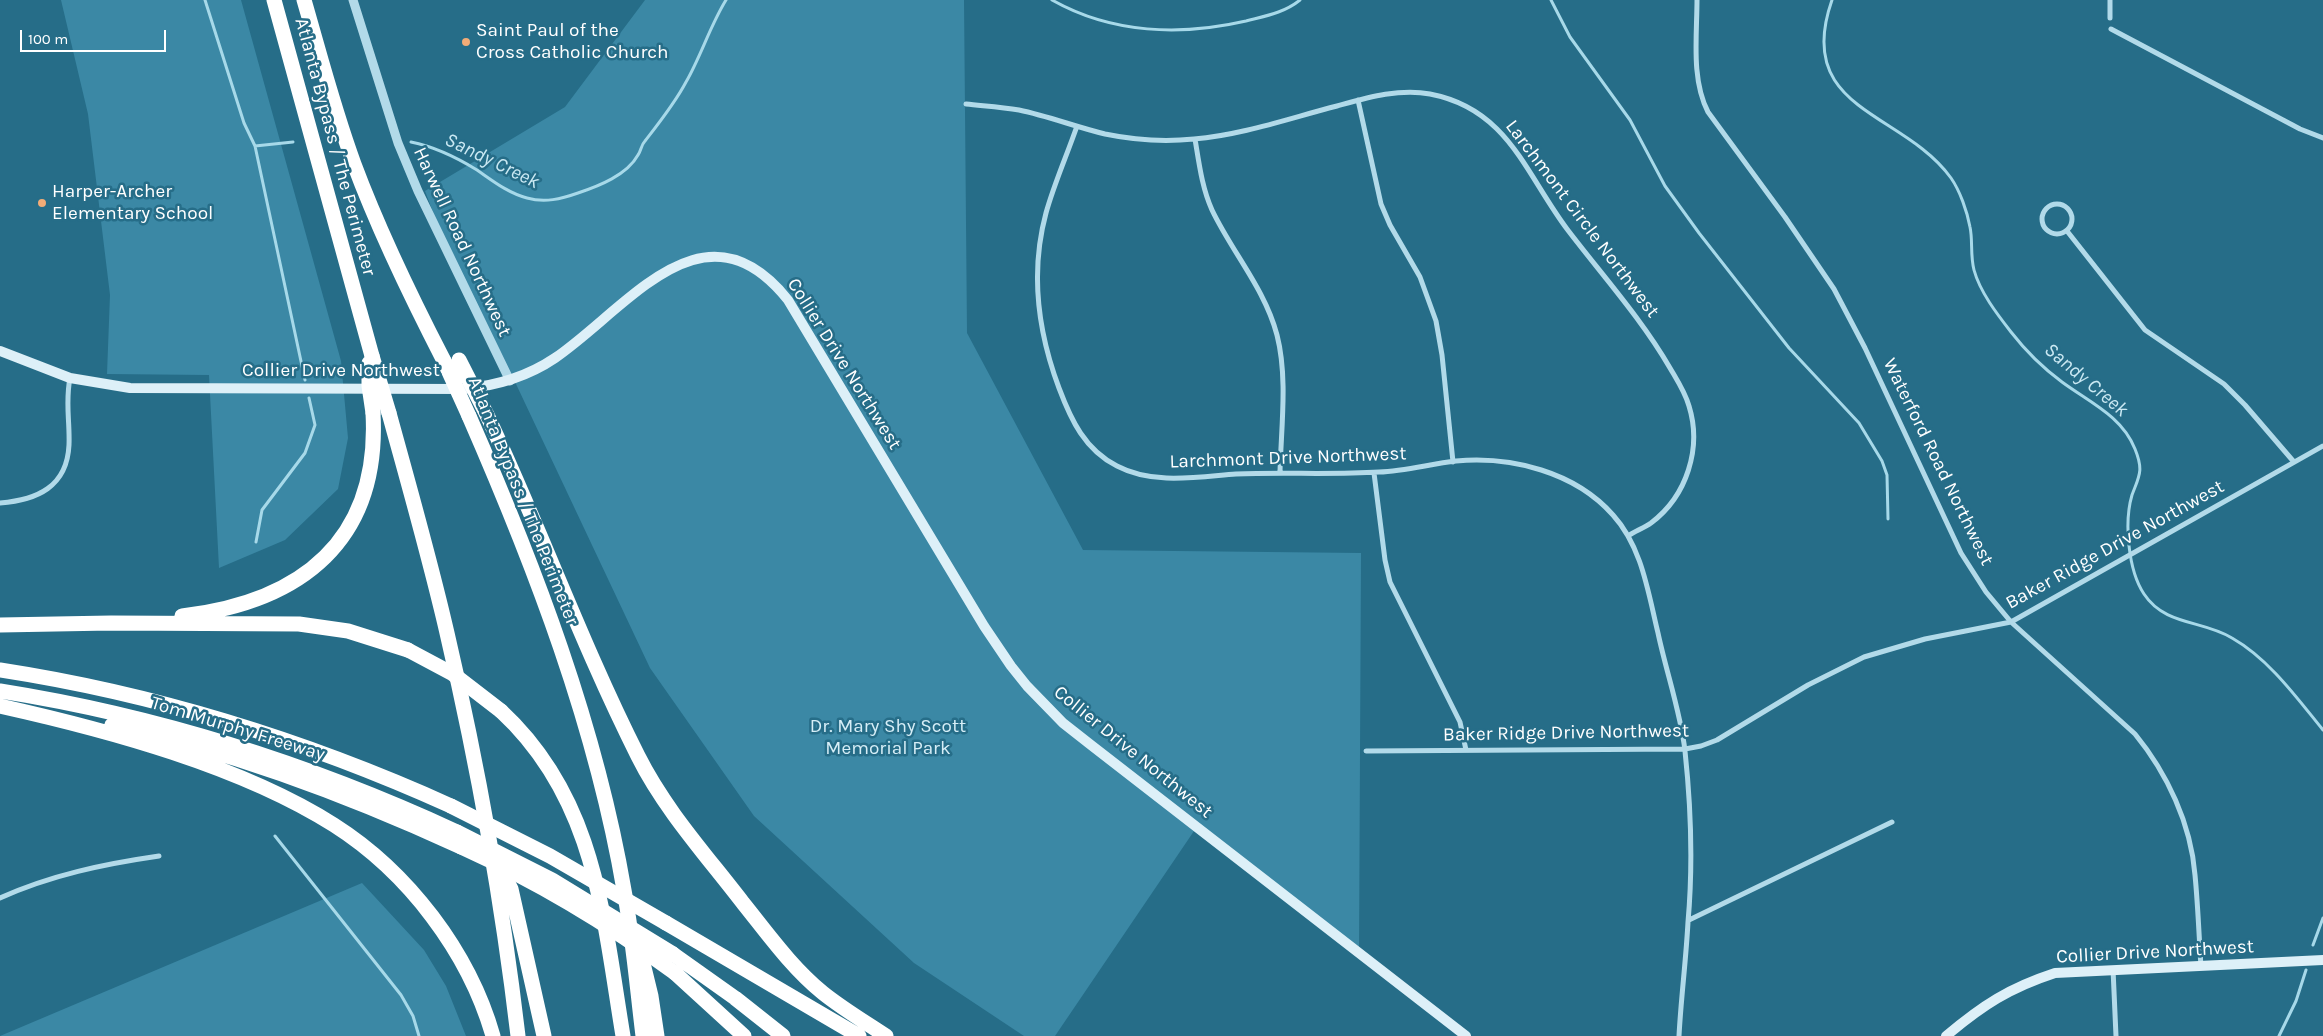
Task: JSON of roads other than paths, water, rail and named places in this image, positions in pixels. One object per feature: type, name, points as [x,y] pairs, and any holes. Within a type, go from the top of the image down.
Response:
[{"type":"highway","name":"Atlanta Bypass / The Perimeter","points":[[274,0],[370,353],[389,414],[447,632],[469,728],[493,856],[518,1036]]},
{"type":"highway","name":"Atlanta Bypass / The Perimeter","points":[[304,0],[333,102],[353,162],[368,200],[425,324],[452,360],[469,416],[526,551],[574,692],[600,779],[624,889],[643,1036]]},
{"type":"highway","points":[[111,623],[185,615],[232,606],[276,591],[310,571],[324,559],[343,536],[363,499],[373,460],[373,413],[368,386],[370,353]]},
{"type":"highway","points":[[452,360],[487,415],[537,525],[590,655],[638,757],[653,783],[719,874],[800,971],[823,993],[886,1036]]},
{"type":"highway","points":[[0,625],[111,623],[307,625],[348,631],[408,650],[453,674],[501,711],[524,735],[549,767],[580,827],[594,874],[623,1036]]},
{"type":"highway","name":"Tom Murphy Freeway","points":[[0,670],[124,694],[249,728],[334,757],[451,806],[550,856],[859,1036]]},
{"type":"highway","name":"Tom Murphy Freeway","points":[[0,691],[95,708],[194,734],[252,752],[352,787],[459,839]]},
{"type":"highway","points":[[0,706],[46,711],[104,723],[230,756],[459,839],[552,880],[673,954],[735,998],[783,1036]]},
{"type":"highway","points":[[0,706],[101,732],[200,763],[286,799],[336,826],[392,872],[413,894],[443,932],[473,983],[492,1036]]},
{"type":"highway","points":[[459,839],[618,933],[675,972],[744,1036]]},
{"type":"highway","points":[[493,856],[511,889],[544,1036]]},
{"type":"highway","points":[[624,889],[651,996],[657,1036]]},
{"type":"main road","name":"Collier Drive Northwest","points":[[0,351],[70,378],[130,388],[462,389],[486,387],[510,381],[554,358],[649,282],[676,266],[700,258],[715,257],[733,259],[761,272],[773,282],[788,300],[979,618],[1027,686],[1077,734],[1466,1036]]},
{"type":"main road","name":"Collier Drive Northwest","points":[[1946,1036],[1995,998],[2024,983],[2055,972],[2201,967],[2323,960]]},
{"type":"street","name":"Harwell Road Northwest","points":[[353,0],[398,143],[418,191],[510,381]]},
{"type":"street","name":"Waterford Road Northwest","points":[[1697,0],[1697,79],[1701,99],[1708,112],[1834,288],[1865,348],[1961,553],[1986,592],[2011,622],[2135,734],[2148,750],[2165,778],[2182,815],[2192,852],[2201,967]]},
{"type":"street","points":[[2110,0],[2110,18]]},
{"type":"street","points":[[2111,30],[2300,129],[2323,138]]},
{"type":"street","name":"Larchmont Circle Northwest","points":[[966,104],[1019,110],[1135,139],[1165,141],[1195,139],[1239,132],[1394,92],[1429,94],[1462,104],[1492,123],[1514,146],[1566,227],[1630,308],[1659,349],[1689,405],[1694,430],[1693,455],[1685,482],[1670,505],[1650,523],[1628,536]]},
{"type":"street","points":[[1358,100],[1381,204],[1390,225],[1420,277],[1436,320],[1442,356],[1453,462]]},
{"type":"street","name":"Larchmont Drive Northwest","points":[[1077,126],[1046,214],[1038,253],[1037,290],[1039,318],[1048,360],[1068,413],[1079,432],[1101,456],[1117,466],[1150,476],[1170,478],[1280,472],[1374,473],[1453,462],[1477,460],[1502,462],[1562,478],[1582,488],[1600,501],[1615,517],[1628,536],[1643,571],[1685,749],[1691,847],[1689,920],[1679,1036]]},
{"type":"street","points":[[1195,139],[1202,177],[1212,209],[1255,284],[1277,334],[1282,382],[1280,472]]},
{"type":"street","points":[[2056,204],[2069,209],[2072,218],[2067,231],[2056,234],[2047,231],[2041,222],[2043,211],[2047,207],[2056,204]]},
{"type":"street","points":[[2067,231],[2145,330],[2224,384],[2294,462]]},
{"type":"street","points":[[0,503],[29,500],[42,494],[60,476],[66,464],[69,445],[66,397],[70,378]]},
{"type":"street","name":"Baker Ridge Drive Northwest","points":[[1366,751],[1685,749],[1701,746],[1717,740],[1808,685],[1864,657],[1925,639],[2011,622],[2323,446]]},
{"type":"street","points":[[1374,473],[1385,560],[1390,582],[1460,722],[1466,750]]},
{"type":"street","points":[[1689,920],[1892,822]]},
{"type":"street","points":[[0,898],[79,870],[159,856]]},
{"type":"street","points":[[2113,969],[2116,1036]]},
{"type":"waterway","points":[[205,0],[244,123],[255,146],[305,380]]},
{"type":"waterway","name":"Sandy Creek","points":[[411,142],[446,153],[469,165],[507,190],[520,196],[534,199],[559,199],[612,179],[633,162],[644,143],[682,90],[726,0]]},
{"type":"waterway","name":"Sandy Creek","points":[[1052,0],[1098,20],[1123,26],[1172,30],[1197,29],[1246,21],[1281,11],[1300,0]]},
{"type":"waterway","points":[[1551,0],[1570,37],[1630,120],[1665,186],[1699,233],[1789,348],[1859,423],[1882,461],[1887,475],[1888,519]]},
{"type":"waterway","name":"Sandy Creek","points":[[1832,0],[1824,37],[1827,65],[1840,87],[1859,105],[1931,156],[1951,178],[1960,195],[1969,221],[1974,270],[1980,286],[1995,310],[2016,339],[2041,365],[2104,411],[2122,427],[2129,437],[2138,457],[2140,468],[2128,518],[2129,546],[2134,572],[2144,594],[2163,612],[2221,632],[2245,647],[2282,680],[2323,730]]},
{"type":"waterway","name":"Sandy Creek","points":[[255,146],[293,142]]},
{"type":"waterway","points":[[256,542],[262,510],[305,453],[315,425],[309,398]]},
{"type":"waterway","points":[[275,836],[401,995],[413,1016],[419,1036]]},
{"type":"waterway","name":"Sandy Creek","points":[[2313,945],[2323,918]]},
{"type":"waterway","name":"Sandy Creek","points":[[2279,1036],[2296,1001],[2306,970]]},
{"type":"place","name":"Saint Paul of the Cross Catholic Church","points":[[466,42]]},
{"type":"place","name":"Harper-Archer Elementary School","points":[[42,203]]},
{"type":"park label","name":"Dr. Mary Shy Scott Memorial Park","points":[[888,738]]}]
